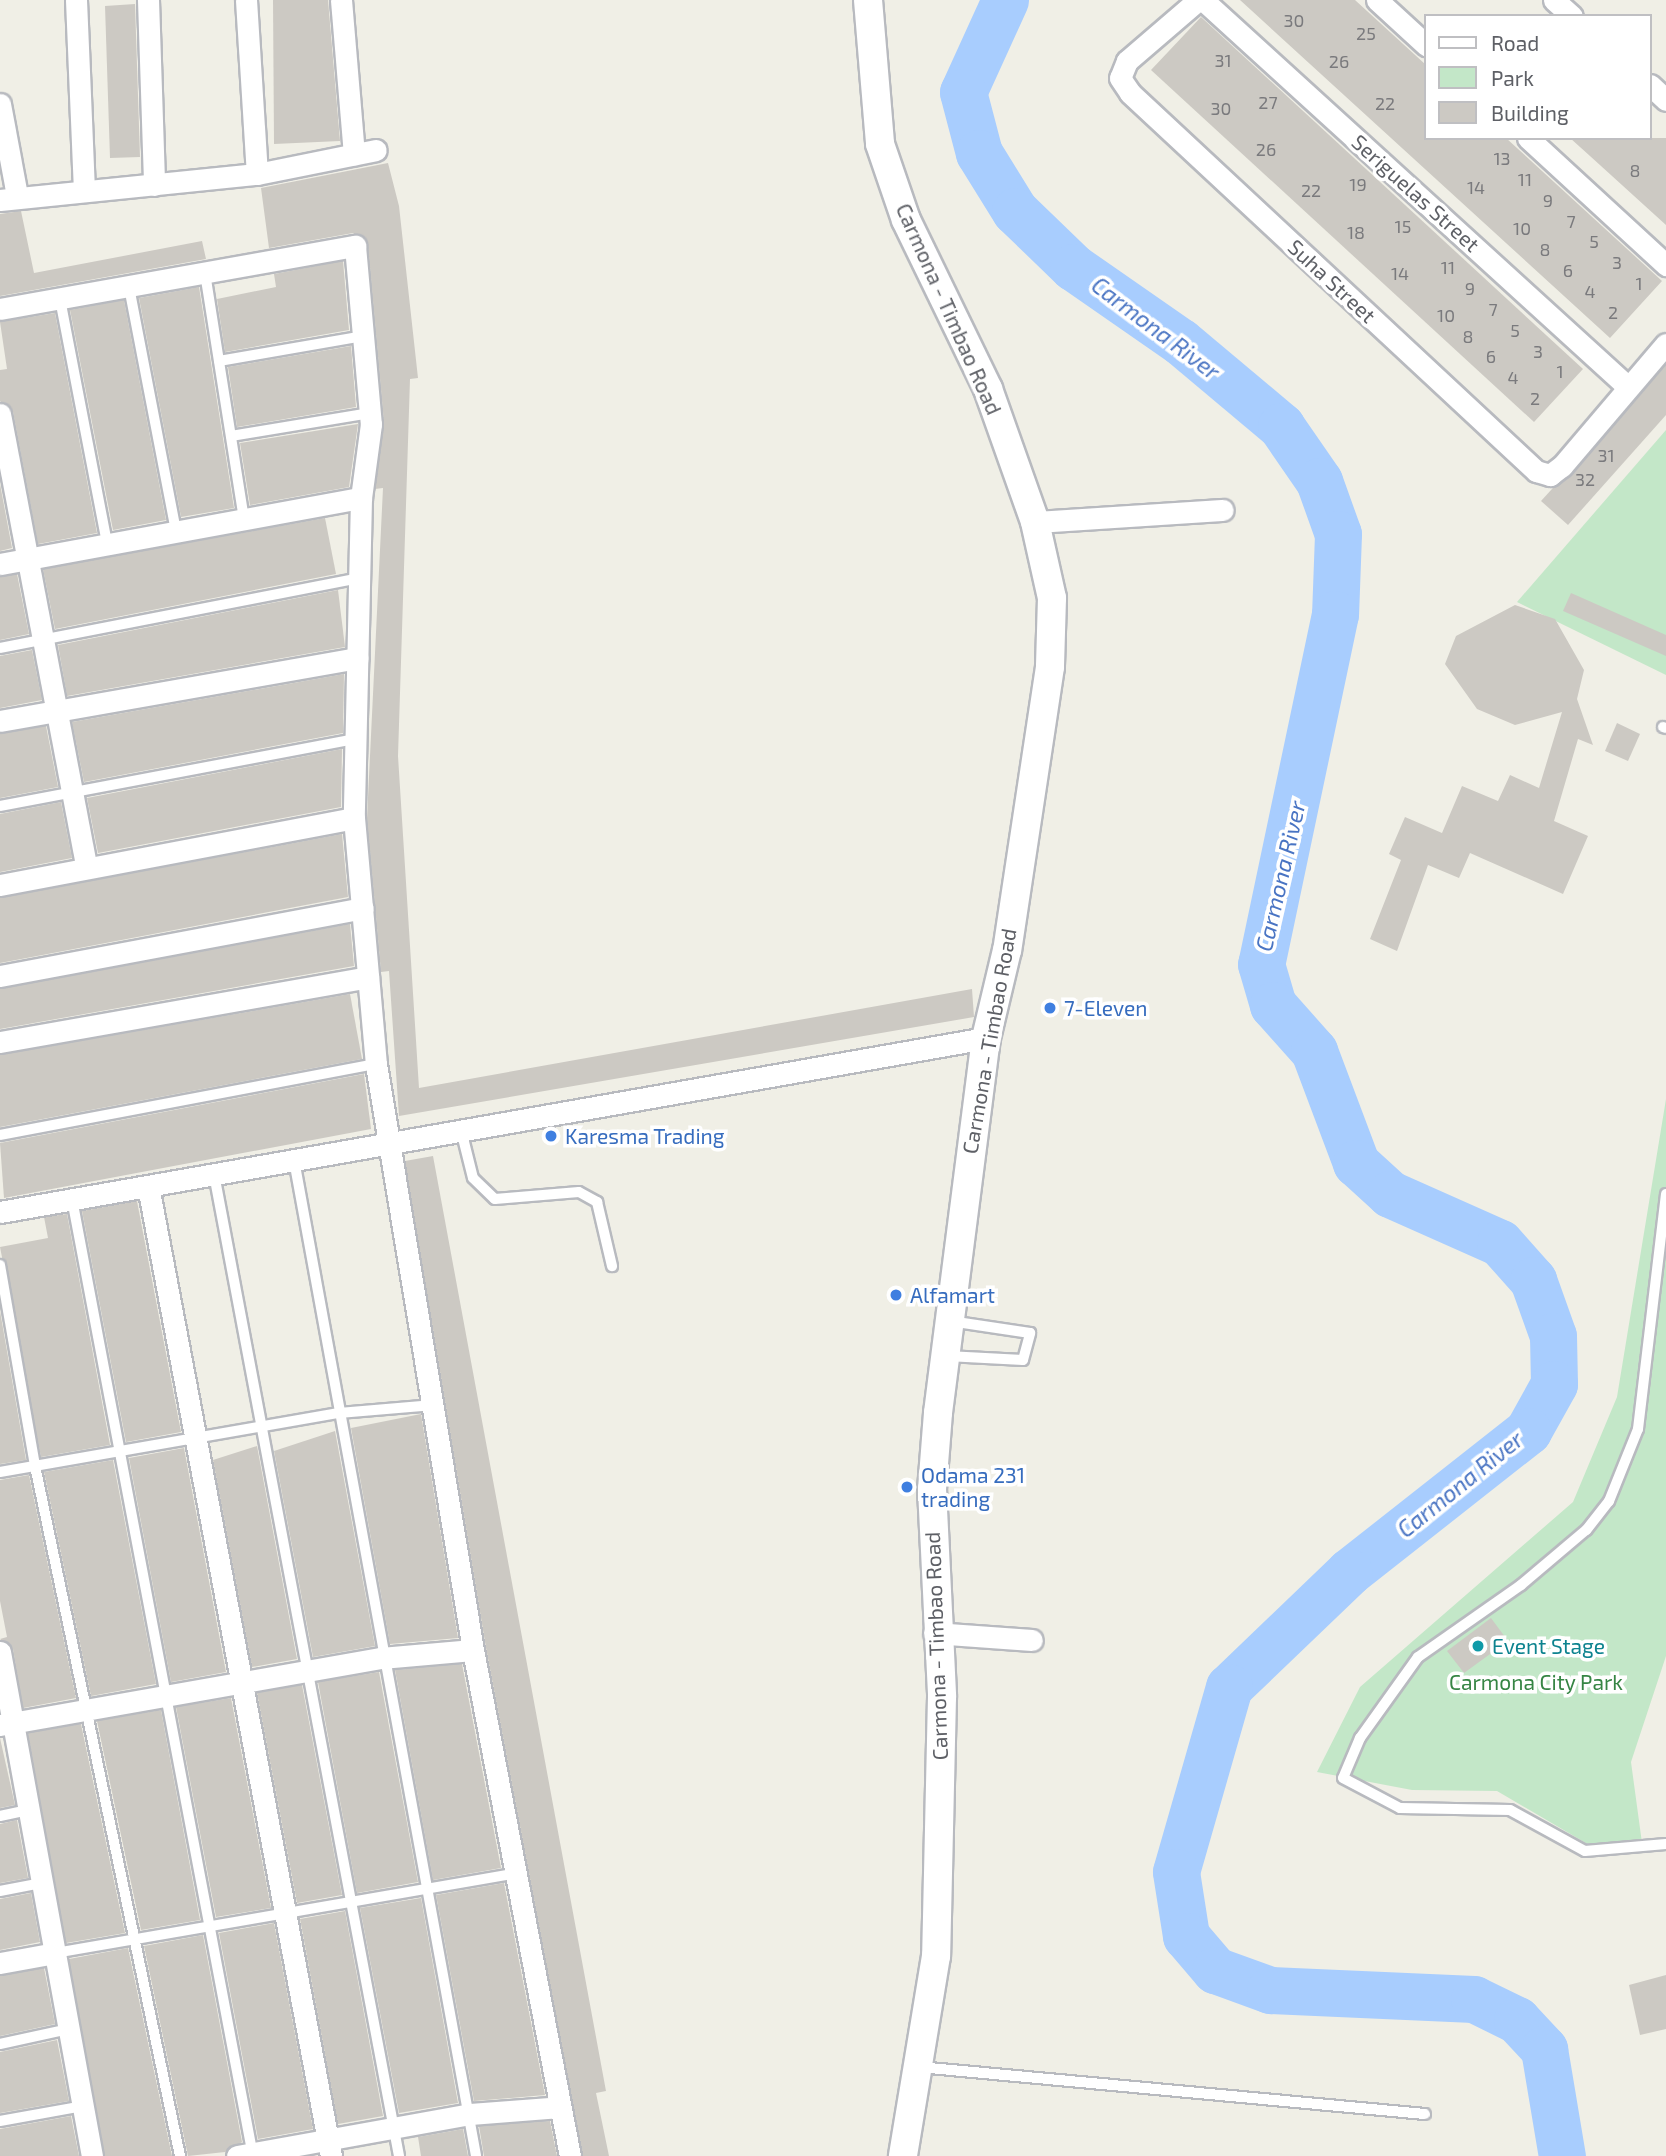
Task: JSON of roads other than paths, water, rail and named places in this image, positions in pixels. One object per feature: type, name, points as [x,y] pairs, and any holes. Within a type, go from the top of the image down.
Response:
[{"type":"main road","name":"Carmona - Timbao Road","points":[[868,0],[880,144],[906,220],[988,389],[1035,522],[1052,598],[1050,667],[1007,950],[986,1038],[948,1320],[932,1489],[934,1633],[942,1698],[936,1956],[902,2156]]},
{"type":"street","points":[[76,0],[85,191]]},
{"type":"street","points":[[148,0],[154,185]]},
{"type":"street","points":[[246,0],[257,174]]},
{"type":"street","points":[[341,0],[354,154]]},
{"type":"street","name":"Suha Street","points":[[1201,0],[1127,61],[1120,78],[1536,471],[1550,475],[1629,387]]},
{"type":"street","name":"Seriguelas Street","points":[[1201,0],[1629,387]]},
{"type":"street","points":[[1377,0],[1424,44]]},
{"type":"street","points":[[1554,0],[1570,14]]},
{"type":"street","points":[[1652,87],[1666,100]]},
{"type":"street","points":[[0,104],[8,198],[257,174],[376,150]]},
{"type":"street","points":[[1530,140],[1666,265]]},
{"type":"street","points":[[0,309],[355,246],[370,413],[360,498],[354,818],[376,1064],[474,1650],[570,2156]]},
{"type":"street","points":[[1629,387],[1666,344]]},
{"type":"street","points":[[0,414],[87,868]]},
{"type":"street","points":[[0,564],[360,498]]},
{"type":"street","points":[[1035,522],[1223,510]]},
{"type":"street","points":[[0,721],[357,658]]},
{"type":"street","points":[[0,885],[354,818]]},
{"type":"street","points":[[0,976],[363,908]]},
{"type":"street","points":[[0,1042],[368,977]]},
{"type":"street","points":[[0,1212],[294,1160],[390,1147],[986,1038]]},
{"type":"street","points":[[148,1186],[288,1909],[329,2147]]},
{"type":"street","points":[[934,1633],[1032,1640]]},
{"type":"street","points":[[6,1724],[381,1658],[474,1650]]},
{"type":"street","points":[[0,1652],[6,1724],[29,1810],[92,2156]]},
{"type":"street","points":[[0,1964],[55,1953]]},
{"type":"street","points":[[248,2155],[329,2147],[395,2127],[470,2113],[560,2107]]},
{"type":"lane","points":[[205,273],[244,519]]},
{"type":"lane","points":[[129,287],[176,531]]},
{"type":"lane","points":[[60,299],[107,543]]},
{"type":"lane","points":[[219,361],[363,336]]},
{"type":"lane","points":[[230,436],[370,413]]},
{"type":"lane","points":[[0,648],[359,578]]},
{"type":"lane","points":[[0,806],[72,788],[355,739]]},
{"type":"lane","points":[[0,1135],[376,1064]]},
{"type":"lane","points":[[462,1134],[473,1178],[495,1199],[579,1192],[597,1202],[612,1266]]},
{"type":"lane","points":[[294,1160],[381,1658],[470,2113],[476,2156]]},
{"type":"lane","points":[[215,1174],[267,1425],[308,1671],[354,1897],[399,2156]]},
{"type":"lane","points":[[1666,1194],[1638,1429],[1609,1501],[1586,1530],[1521,1585],[1418,1657],[1360,1738],[1343,1778],[1400,1808],[1510,1811],[1585,1851],[1666,1844]]},
{"type":"lane","points":[[72,1199],[170,1695],[248,2155]]},
{"type":"lane","points":[[0,1265],[35,1466],[180,2156]]},
{"type":"lane","points":[[945,1356],[1023,1360],[1030,1333],[948,1320]]},
{"type":"lane","points":[[0,1472],[339,1413],[434,1405]]},
{"type":"lane","points":[[0,1816],[29,1810]]},
{"type":"lane","points":[[55,1953],[425,1884],[518,1873]]},
{"type":"lane","points":[[0,1891],[42,1883]]},
{"type":"lane","points":[[0,2043],[69,2029]]},
{"type":"lane","points":[[919,2067],[1425,2114]]},
{"type":"lane","points":[[0,2121],[83,2106]]},
{"type":"waterway","name":"Carmona River","points":[[1005,0],[963,92],[979,153],[1015,211],[1073,267],[1181,342],[1281,426],[1319,481],[1338,534],[1335,614],[1261,964],[1273,1005],[1314,1051],[1356,1163],[1390,1194],[1500,1243],[1533,1280],[1553,1336],[1554,1384],[1528,1431],[1349,1572],[1229,1687],[1176,1872],[1186,1936],[1215,1970],[1270,1990],[1474,1999],[1517,2020],[1544,2049],[1562,2156]]},
{"type":"place","name":"7-Eleven","points":[[1050,1008]]},
{"type":"place","name":"Karesma Trading","points":[[551,1136]]},
{"type":"place","name":"Alfamart","points":[[896,1295]]},
{"type":"place","name":"Odama 231 trading","points":[[907,1487]]},
{"type":"place","name":"Event Stage","points":[[1478,1646]]},
{"type":"park label","name":"Carmona City Park","points":[[1536,1682]]}]
